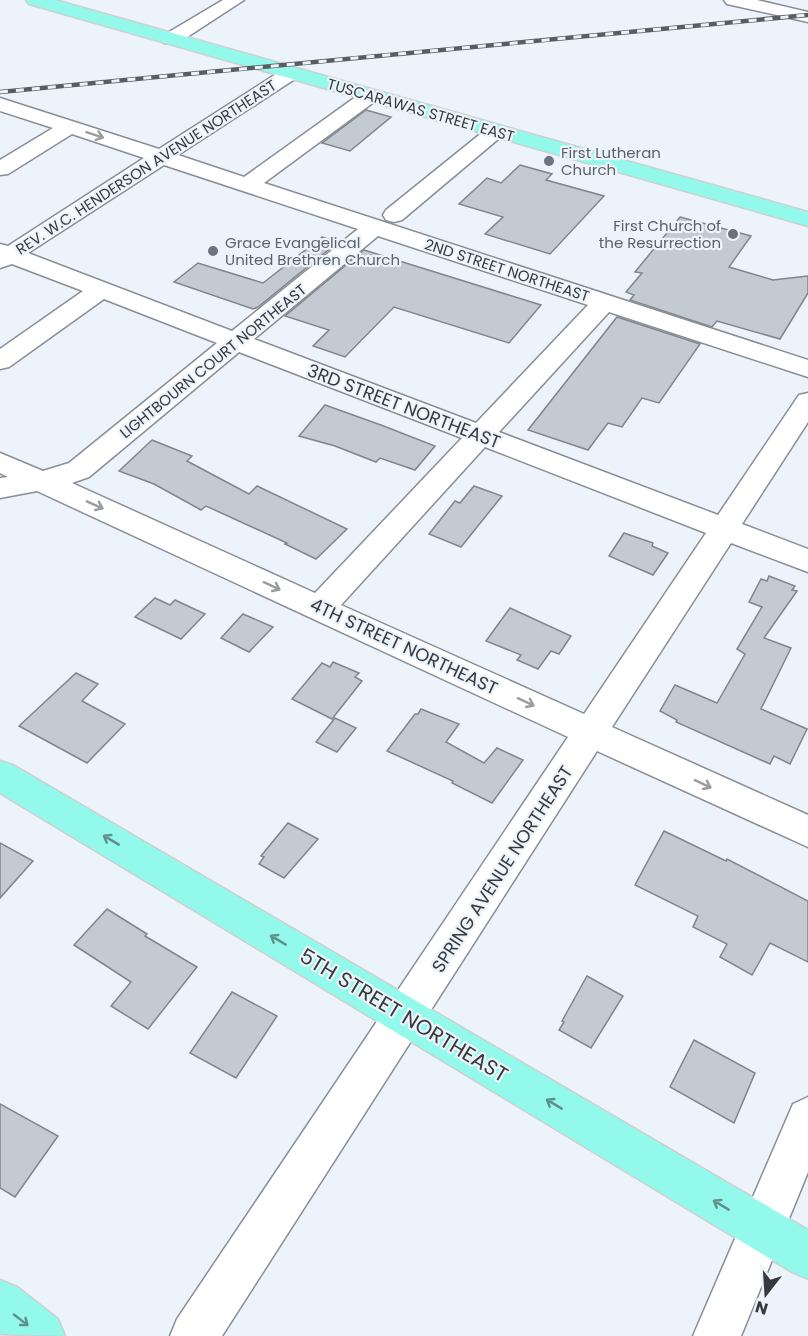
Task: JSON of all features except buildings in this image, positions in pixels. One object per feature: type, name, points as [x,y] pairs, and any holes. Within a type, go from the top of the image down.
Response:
[{"type":"main road","name":"TUSCARAWAS STREET EAST","points":[[35,0],[808,219]]},
{"type":"main road","name":"5TH STREET NORTHEAST","points":[[0,775],[808,1256]]},
{"type":"main road","points":[[0,1304],[41,1336]]},
{"type":"street","points":[[171,39],[235,0]]},
{"type":"street","points":[[733,0],[762,4],[808,16]]},
{"type":"street","points":[[762,4],[800,35]]},
{"type":"street","name":"REV. W.C. HENDERSON AVENUE NORTHEAST","points":[[3,256],[291,73]]},
{"type":"street","points":[[247,185],[371,95]]},
{"type":"street","name":"2ND STREET NORTHEAST","points":[[0,104],[247,185],[385,221],[604,302],[808,369]]},
{"type":"street","points":[[0,168],[70,127]]},
{"type":"street","name":"LIGHTBOURN COURT NORTHEAST","points":[[0,488],[65,476],[79,470],[496,131]]},
{"type":"street","name":"3RD STREET NORTHEAST","points":[[3,256],[100,290],[808,561]]},
{"type":"street","points":[[0,361],[100,290]]},
{"type":"street","points":[[320,608],[604,302]]},
{"type":"street","name":"SPRING AVENUE NORTHEAST","points":[[194,1336],[808,401]]},
{"type":"street","name":"4TH STREET NORTHEAST","points":[[0,462],[808,832]]},
{"type":"street","points":[[717,1336],[808,1119]]},
{"type":"railway","points":[[0,92],[808,15]]},
{"type":"place","name":"First Lutheran Church","points":[[549,161]]},
{"type":"place","name":"First Church of the Resurrection","points":[[733,234]]},
{"type":"place","name":"Grace Evangelical United Brethren Church","points":[[213,251]]}]
